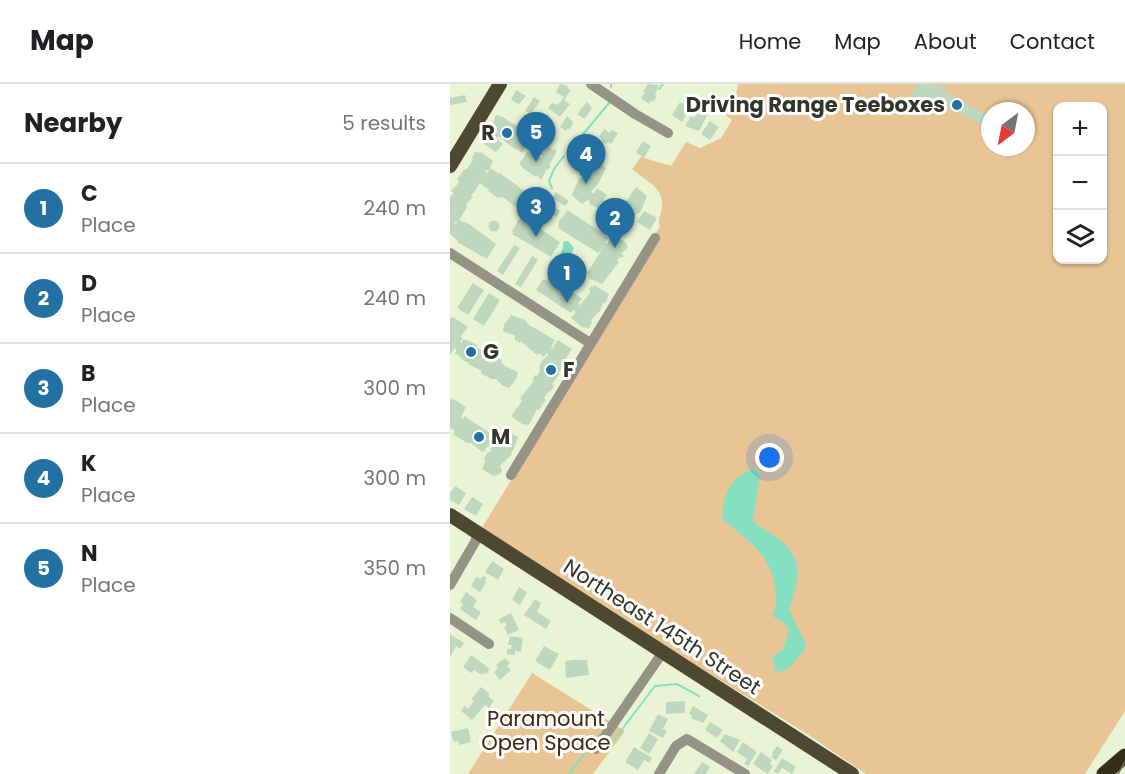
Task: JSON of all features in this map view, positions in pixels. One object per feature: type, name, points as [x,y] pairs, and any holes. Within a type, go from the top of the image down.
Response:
[{"type":"highway","points":[[1104,774],[1125,756]]},
{"type":"main road","points":[[450,166],[500,84]]},
{"type":"main road","name":"Northeast 145th Street","points":[[450,515],[848,773]]},
{"type":"street","points":[[591,84],[668,133]]},
{"type":"street","points":[[511,475],[655,238]]},
{"type":"street","points":[[450,253],[590,343]]},
{"type":"street","points":[[450,585],[478,533]]},
{"type":"street","points":[[450,618],[489,644]]},
{"type":"street","points":[[596,749],[663,652]]},
{"type":"street","points":[[658,774],[676,746],[683,740],[690,740],[745,774]]},
{"type":"green space","points":[[738,84],[1125,84],[1125,711],[1085,774],[866,774],[807,734],[480,531],[607,324],[660,226],[662,201],[660,194],[653,185],[632,169],[641,157],[671,166],[686,142],[700,148],[721,138],[732,120],[724,114],[726,100],[736,95]]},
{"type":"green space","name":"Paramount Open Space","points":[[532,673],[625,731],[593,774],[468,774]]},
{"type":"shaded area","points":[[568,241],[574,248],[570,256],[580,268],[572,280],[559,274],[555,268],[563,242]]},
{"type":"shaded area","points":[[755,469],[760,476],[753,520],[783,542],[795,559],[796,587],[789,610],[806,644],[803,652],[787,670],[776,672],[772,657],[783,649],[789,631],[784,623],[772,616],[776,599],[772,575],[756,548],[722,518],[724,501],[734,481]]},
{"type":"building","points":[[560,84],[568,86],[567,88],[571,90],[564,100],[570,104],[560,117],[548,108],[552,103],[558,105],[564,97],[556,92]]},
{"type":"building","points":[[648,84],[659,85],[655,95],[657,96],[649,104],[641,98]]},
{"type":"building","name":"Driving Range Teeboxes","points":[[917,84],[941,85],[947,92],[981,111],[981,124],[932,101],[910,96]]},
{"type":"building","points":[[516,90],[526,96],[519,104],[511,100]]},
{"type":"building","points":[[465,95],[467,102],[450,105],[450,98]]},
{"type":"building","points":[[534,97],[540,101],[531,114],[525,111]]},
{"type":"building","points":[[705,99],[713,104],[699,131],[685,126],[691,116],[694,118]]},
{"type":"building","points":[[688,100],[693,103],[682,122],[672,115],[680,102],[685,105]]},
{"type":"building","points":[[587,102],[592,108],[583,118],[577,114]]},
{"type":"building","name":"R","points":[[496,115],[514,123],[529,135],[531,138],[522,153],[498,136],[497,138],[503,144],[496,152],[481,142],[487,132],[485,130],[488,126],[491,128]]},
{"type":"building","points":[[567,116],[573,122],[570,130],[568,128],[566,131],[560,127]]},
{"type":"building","points":[[710,121],[719,127],[710,140],[701,134]]},
{"type":"building","points":[[604,129],[610,133],[611,130],[618,133],[611,144],[608,142],[606,144],[599,137]]},
{"type":"building","points":[[643,141],[651,146],[644,158],[636,152]]},
{"type":"building","points":[[543,142],[557,151],[549,165],[551,166],[541,180],[519,164],[528,151],[530,153],[532,151],[541,158],[543,156],[536,152]]},
{"type":"building","points":[[475,152],[482,153],[493,161],[490,168],[527,193],[518,207],[516,205],[515,207],[503,197],[498,198],[480,183],[459,220],[469,224],[496,244],[487,259],[457,242],[450,234],[450,197],[454,193],[451,191],[457,185],[459,181],[457,180],[464,169],[466,170],[473,160]]},
{"type":"building","points":[[595,160],[606,168],[591,192],[594,194],[597,188],[607,195],[598,208],[590,205],[589,199],[582,204],[572,195],[579,178],[581,179],[589,165]]},
{"type":"building","points":[[636,187],[647,196],[640,213],[636,214],[630,226],[623,230],[613,224],[616,216],[613,215],[620,205],[622,206],[629,199]]},
{"type":"building","points":[[531,192],[560,211],[557,217],[527,198]]},
{"type":"building","points":[[556,192],[569,201],[565,206],[552,198]]},
{"type":"building","points":[[567,211],[604,234],[608,238],[605,242],[607,244],[614,234],[627,244],[628,247],[621,254],[624,256],[620,257],[617,261],[619,262],[602,284],[590,279],[587,273],[603,248],[598,253],[558,228],[559,221]]},
{"type":"building","points":[[644,211],[657,218],[650,230],[637,222]]},
{"type":"building","points":[[523,217],[560,242],[551,257],[512,234],[520,218]]},
{"type":"building","points":[[494,220],[500,226],[494,232],[488,226]]},
{"type":"building","points":[[514,245],[520,248],[503,275],[497,271]]},
{"type":"building","points":[[532,256],[538,260],[521,287],[515,284]]},
{"type":"building","points":[[548,277],[582,299],[578,304],[580,305],[590,293],[591,286],[594,285],[609,294],[605,304],[603,302],[600,311],[591,320],[589,328],[582,327],[571,318],[576,312],[573,310],[571,313],[536,290],[543,279],[546,281]]},
{"type":"building","points":[[473,283],[484,290],[468,315],[457,308]]},
{"type":"building","points":[[489,293],[500,300],[484,326],[473,319]]},
{"type":"building","name":"F","points":[[511,315],[525,320],[529,325],[555,340],[552,349],[558,340],[572,349],[558,373],[560,374],[552,384],[554,386],[544,398],[546,400],[543,404],[541,403],[542,406],[539,410],[537,409],[529,425],[522,424],[511,416],[520,404],[523,394],[525,395],[524,393],[534,381],[532,380],[535,375],[539,373],[542,361],[549,354],[547,353],[544,357],[539,353],[538,355],[533,352],[535,350],[532,351],[521,341],[520,343],[515,340],[515,336],[503,331]]},
{"type":"building","name":"G","points":[[453,317],[468,327],[461,336],[461,343],[464,339],[477,345],[476,347],[502,360],[505,366],[518,372],[517,378],[509,388],[496,379],[486,376],[487,374],[485,376],[481,373],[482,371],[462,360],[455,353],[457,350],[454,348],[450,356],[450,318]]},
{"type":"building","name":"M","points":[[452,398],[466,407],[461,417],[463,419],[464,416],[498,438],[507,431],[518,437],[511,451],[512,454],[500,466],[502,471],[500,474],[493,476],[482,469],[484,459],[492,446],[487,447],[484,452],[453,434],[455,431],[450,428],[450,400]]},
{"type":"building","points":[[455,486],[466,493],[459,505],[450,500],[450,491]]},
{"type":"building","points":[[472,497],[483,504],[476,516],[464,509]]},
{"type":"building","points":[[492,561],[504,569],[498,580],[485,572]]},
{"type":"building","points":[[483,576],[487,578],[480,592],[471,586],[476,577],[480,579]]},
{"type":"building","points":[[519,587],[527,592],[520,605],[512,600]]},
{"type":"building","points":[[466,592],[477,600],[473,607],[481,612],[476,620],[460,609],[463,604],[460,602]]},
{"type":"building","points":[[535,599],[541,603],[537,612],[551,621],[546,629],[524,615]]},
{"type":"building","points":[[511,613],[519,630],[508,635],[504,627],[507,626],[505,622],[501,624],[499,619]]},
{"type":"building","points":[[450,634],[464,643],[460,649],[456,646],[450,657]]},
{"type":"building","points":[[510,636],[523,638],[521,652],[515,651],[515,655],[507,654],[507,649],[511,649],[512,645],[508,645]]},
{"type":"building","points":[[544,646],[559,654],[550,670],[535,661]]},
{"type":"building","points":[[471,655],[490,669],[486,674],[482,675],[474,670],[471,673],[463,667]]},
{"type":"building","points":[[505,658],[510,663],[507,666],[511,670],[500,680],[494,672],[498,668],[496,665]]},
{"type":"building","points":[[587,660],[589,675],[566,678],[565,661]]},
{"type":"building","points":[[481,687],[490,694],[488,696],[494,701],[489,708],[485,705],[472,720],[461,711],[465,706],[468,709],[474,701],[471,699]]},
{"type":"building","points":[[685,701],[685,713],[666,714],[666,702]]},
{"type":"building","points":[[693,706],[708,715],[703,723],[691,718],[689,713]]},
{"type":"building","points":[[658,714],[668,719],[663,729],[667,731],[663,738],[649,731]]},
{"type":"building","points":[[710,722],[723,730],[717,738],[705,730]]},
{"type":"building","points":[[468,728],[471,742],[460,745],[458,741],[453,742],[451,732]]},
{"type":"building","points":[[649,733],[658,739],[649,754],[640,748]]},
{"type":"building","points":[[725,734],[740,740],[733,752],[720,741]]},
{"type":"building","points":[[743,742],[757,752],[748,766],[744,764],[747,759],[737,752]]},
{"type":"building","points":[[777,746],[783,750],[776,760],[771,757]]},
{"type":"building","points":[[634,747],[652,758],[649,763],[644,760],[638,770],[625,762]]},
{"type":"building","points":[[761,752],[772,760],[770,764],[773,766],[768,774],[753,764]]},
{"type":"building","points":[[782,758],[796,767],[792,774],[782,768],[778,774],[774,771]]},
{"type":"building","points":[[702,762],[710,767],[706,774],[694,774]]},
{"type":"waterway","points":[[659,89],[663,84]]},
{"type":"waterway","points":[[575,144],[609,103]]},
{"type":"waterway","points":[[552,188],[549,181],[554,169],[564,156]]},
{"type":"waterway","points":[[607,738],[613,741],[655,686],[677,684],[699,696]]},
{"type":"waterway","points":[[569,774],[600,735]]},
{"type":"tram line","points":[[1118,774],[1125,762]]},
{"type":"place","name":"Driving Range Teeboxes","points":[[957,105]]},
{"type":"place","name":"R","points":[[507,133]]},
{"type":"place","name":"N","points":[[536,162]]},
{"type":"place","name":"K","points":[[586,184]]},
{"type":"place","name":"B","points":[[536,237]]},
{"type":"place","name":"D","points":[[615,248]]},
{"type":"place","name":"C","points":[[567,303]]},
{"type":"place","name":"G","points":[[471,352]]},
{"type":"place","name":"F","points":[[551,370]]},
{"type":"place","name":"M","points":[[479,437]]}]
